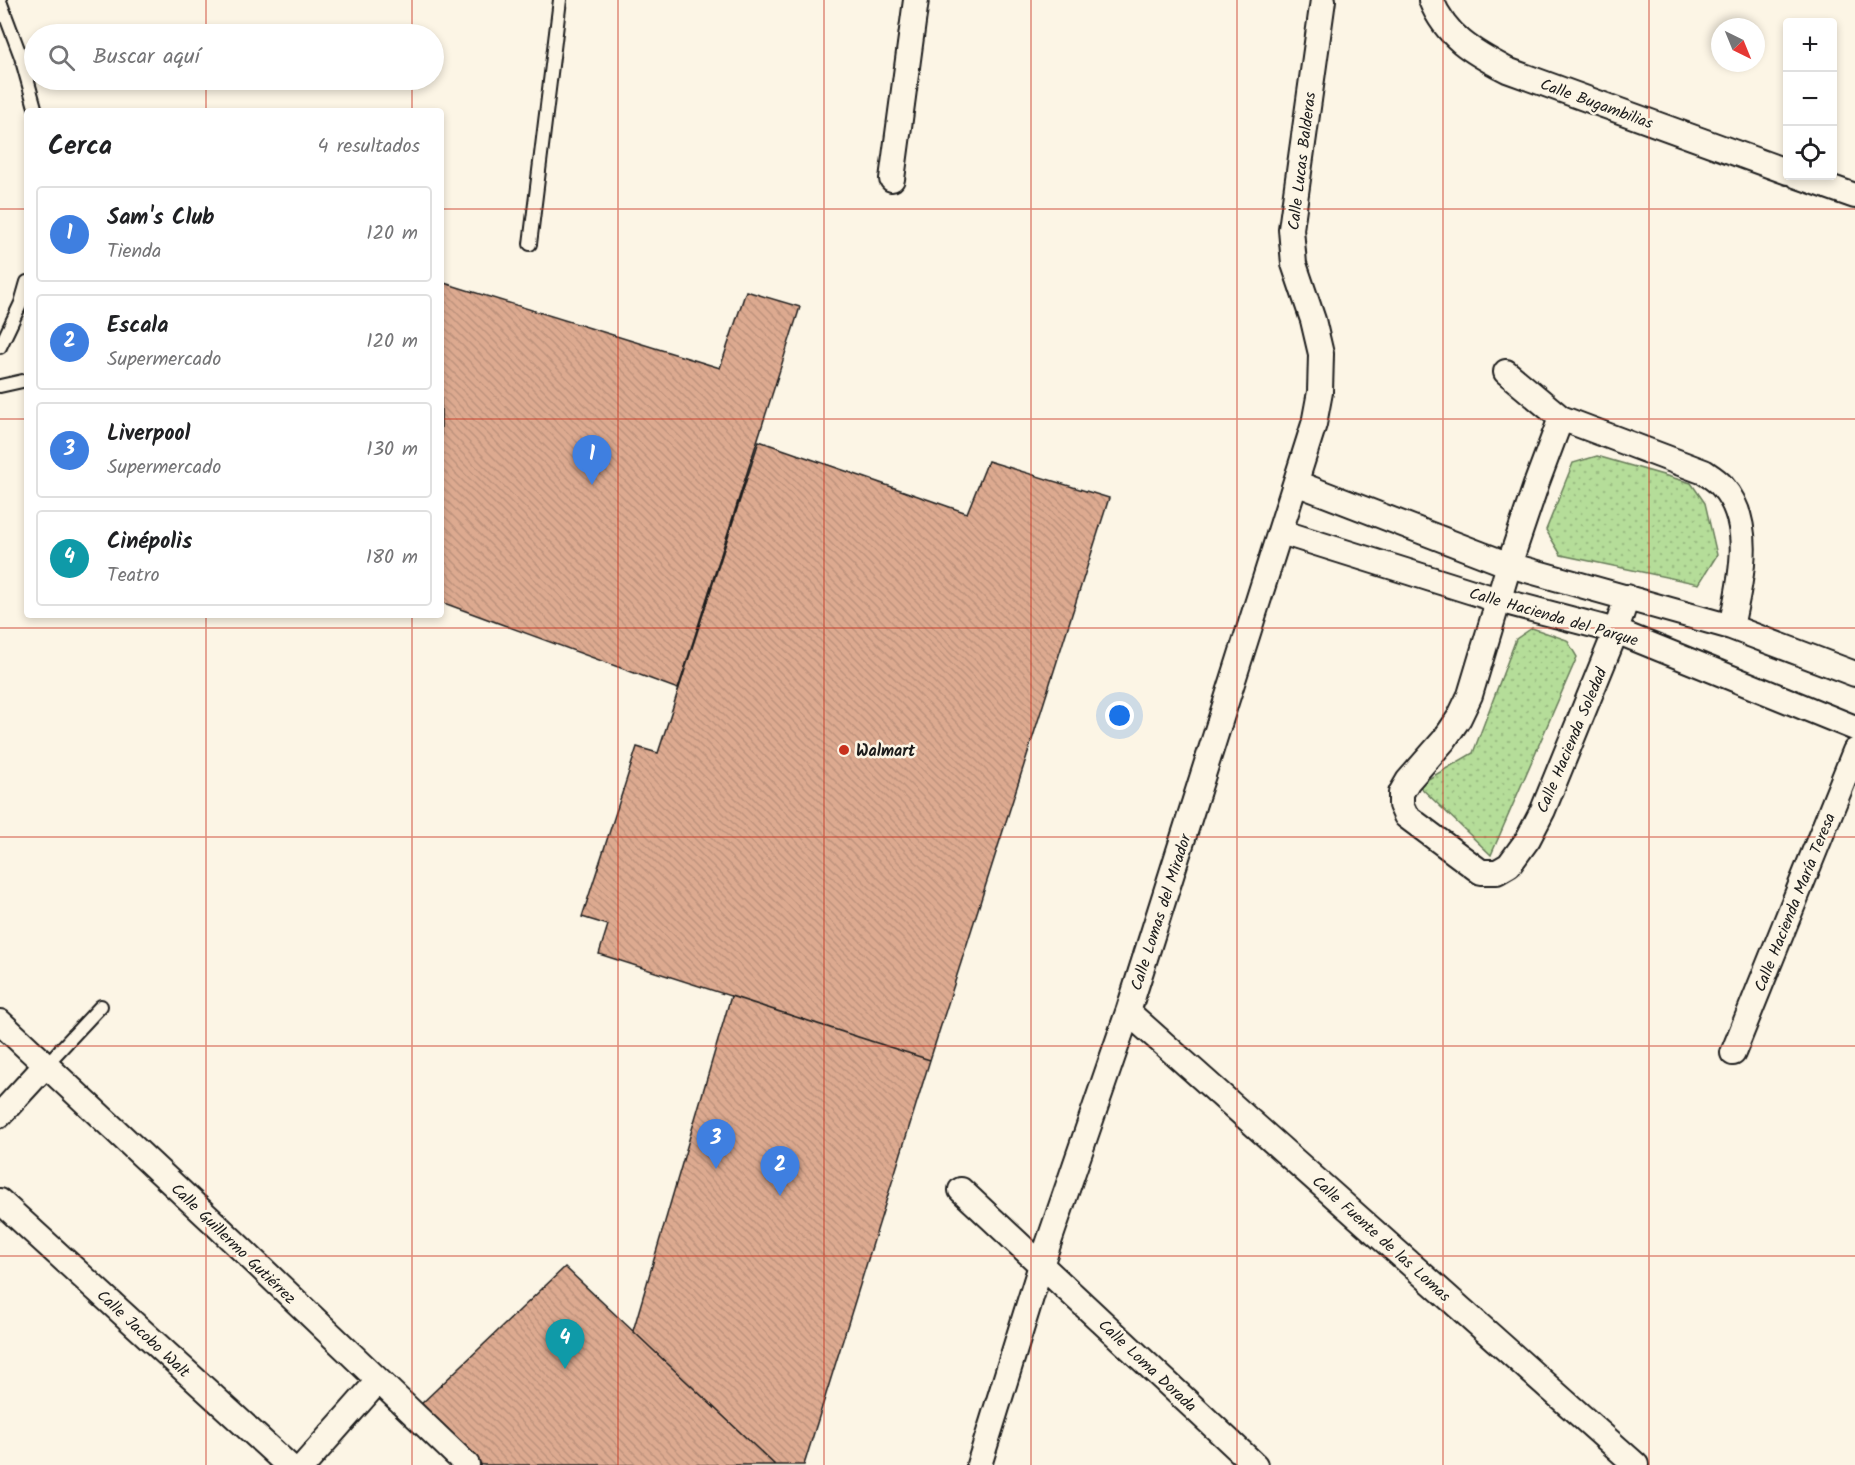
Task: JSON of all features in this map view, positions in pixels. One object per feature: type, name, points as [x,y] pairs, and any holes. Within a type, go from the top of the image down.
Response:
[{"type":"street","points":[[892,179],[916,0]]},
{"type":"street","name":"Calle Lucas Balderas","points":[[1321,354],[1313,320],[1294,264],[1291,229],[1323,0]]},
{"type":"street","name":"Calle Bugambilias","points":[[1431,0],[1450,34],[1473,52],[1507,70],[1783,170]]},
{"type":"street","points":[[1809,180],[1855,196]]},
{"type":"street","name":"Calle Lomas del Mirador","points":[[979,1465],[1041,1265],[1128,1012],[1281,532],[1314,424],[1320,392],[1321,354]]},
{"type":"street","points":[[1506,372],[1561,418],[1704,472],[1722,485],[1740,521],[1743,552],[1731,627]]},
{"type":"street","points":[[1498,600],[1561,418]]},
{"type":"street","points":[[1296,483],[1509,565],[1731,627],[1855,674]]},
{"type":"street","name":"Calle Hacienda del Parque","points":[[1281,532],[1498,600],[1616,631],[1855,728]]},
{"type":"street","name":"Calle Hacienda Soledad","points":[[1498,600],[1470,695],[1459,718],[1444,740],[1408,781],[1401,793],[1401,806],[1406,816],[1481,872],[1497,872],[1509,864],[1518,854],[1543,810],[1616,631],[1627,597]]},
{"type":"street","name":"Calle Hacienda María Teresa","points":[[1732,1053],[1855,751]]},
{"type":"street","name":"Calle Fuente de las Lomas","points":[[1128,1012],[1636,1465]]},
{"type":"street","name":"Calle Guillermo Gutiérrez","points":[[0,1022],[467,1465]]},
{"type":"street","points":[[0,1115],[45,1066]]},
{"type":"street","name":"Calle Loma Dorada","points":[[961,1190],[1255,1465]]},
{"type":"street","name":"Calle Jacobo Walt","points":[[0,1201],[288,1465]]},
{"type":"street","points":[[304,1465],[378,1381]]},
{"type":"lane","points":[[530,244],[560,0]]},
{"type":"lane","points":[[0,1],[24,68]]},
{"type":"lane","points":[[30,90],[35,108]]},
{"type":"lane","points":[[0,347],[24,292]]},
{"type":"lane","points":[[0,386],[24,381]]},
{"type":"lane","points":[[45,1066],[101,1006]]},
{"type":"green space","points":[[1597,456],[1691,483],[1705,503],[1717,555],[1699,584],[1561,555],[1546,530],[1573,463]]},
{"type":"green space","points":[[1532,628],[1567,640],[1577,657],[1491,855],[1418,785],[1473,753],[1516,639]]},
{"type":"building","points":[[444,283],[720,368],[746,291],[800,307],[678,689],[444,603]]},
{"type":"building","name":"Walmart","points":[[759,441],[967,513],[988,461],[1109,498],[930,1060],[599,954],[608,925],[582,917],[637,747],[658,753]]},
{"type":"building","points":[[731,996],[930,1060],[804,1465],[775,1465],[633,1331]]},
{"type":"building","points":[[565,1267],[775,1465],[482,1465],[419,1406]]},
{"type":"place","name":"Sam's Club","points":[[592,485]]},
{"type":"place","name":"Walmart","points":[[844,750]]},
{"type":"place","name":"Liverpool","points":[[716,1169]]},
{"type":"place","name":"Escala","points":[[780,1196]]},
{"type":"place","name":"Cinépolis","points":[[565,1369]]}]
